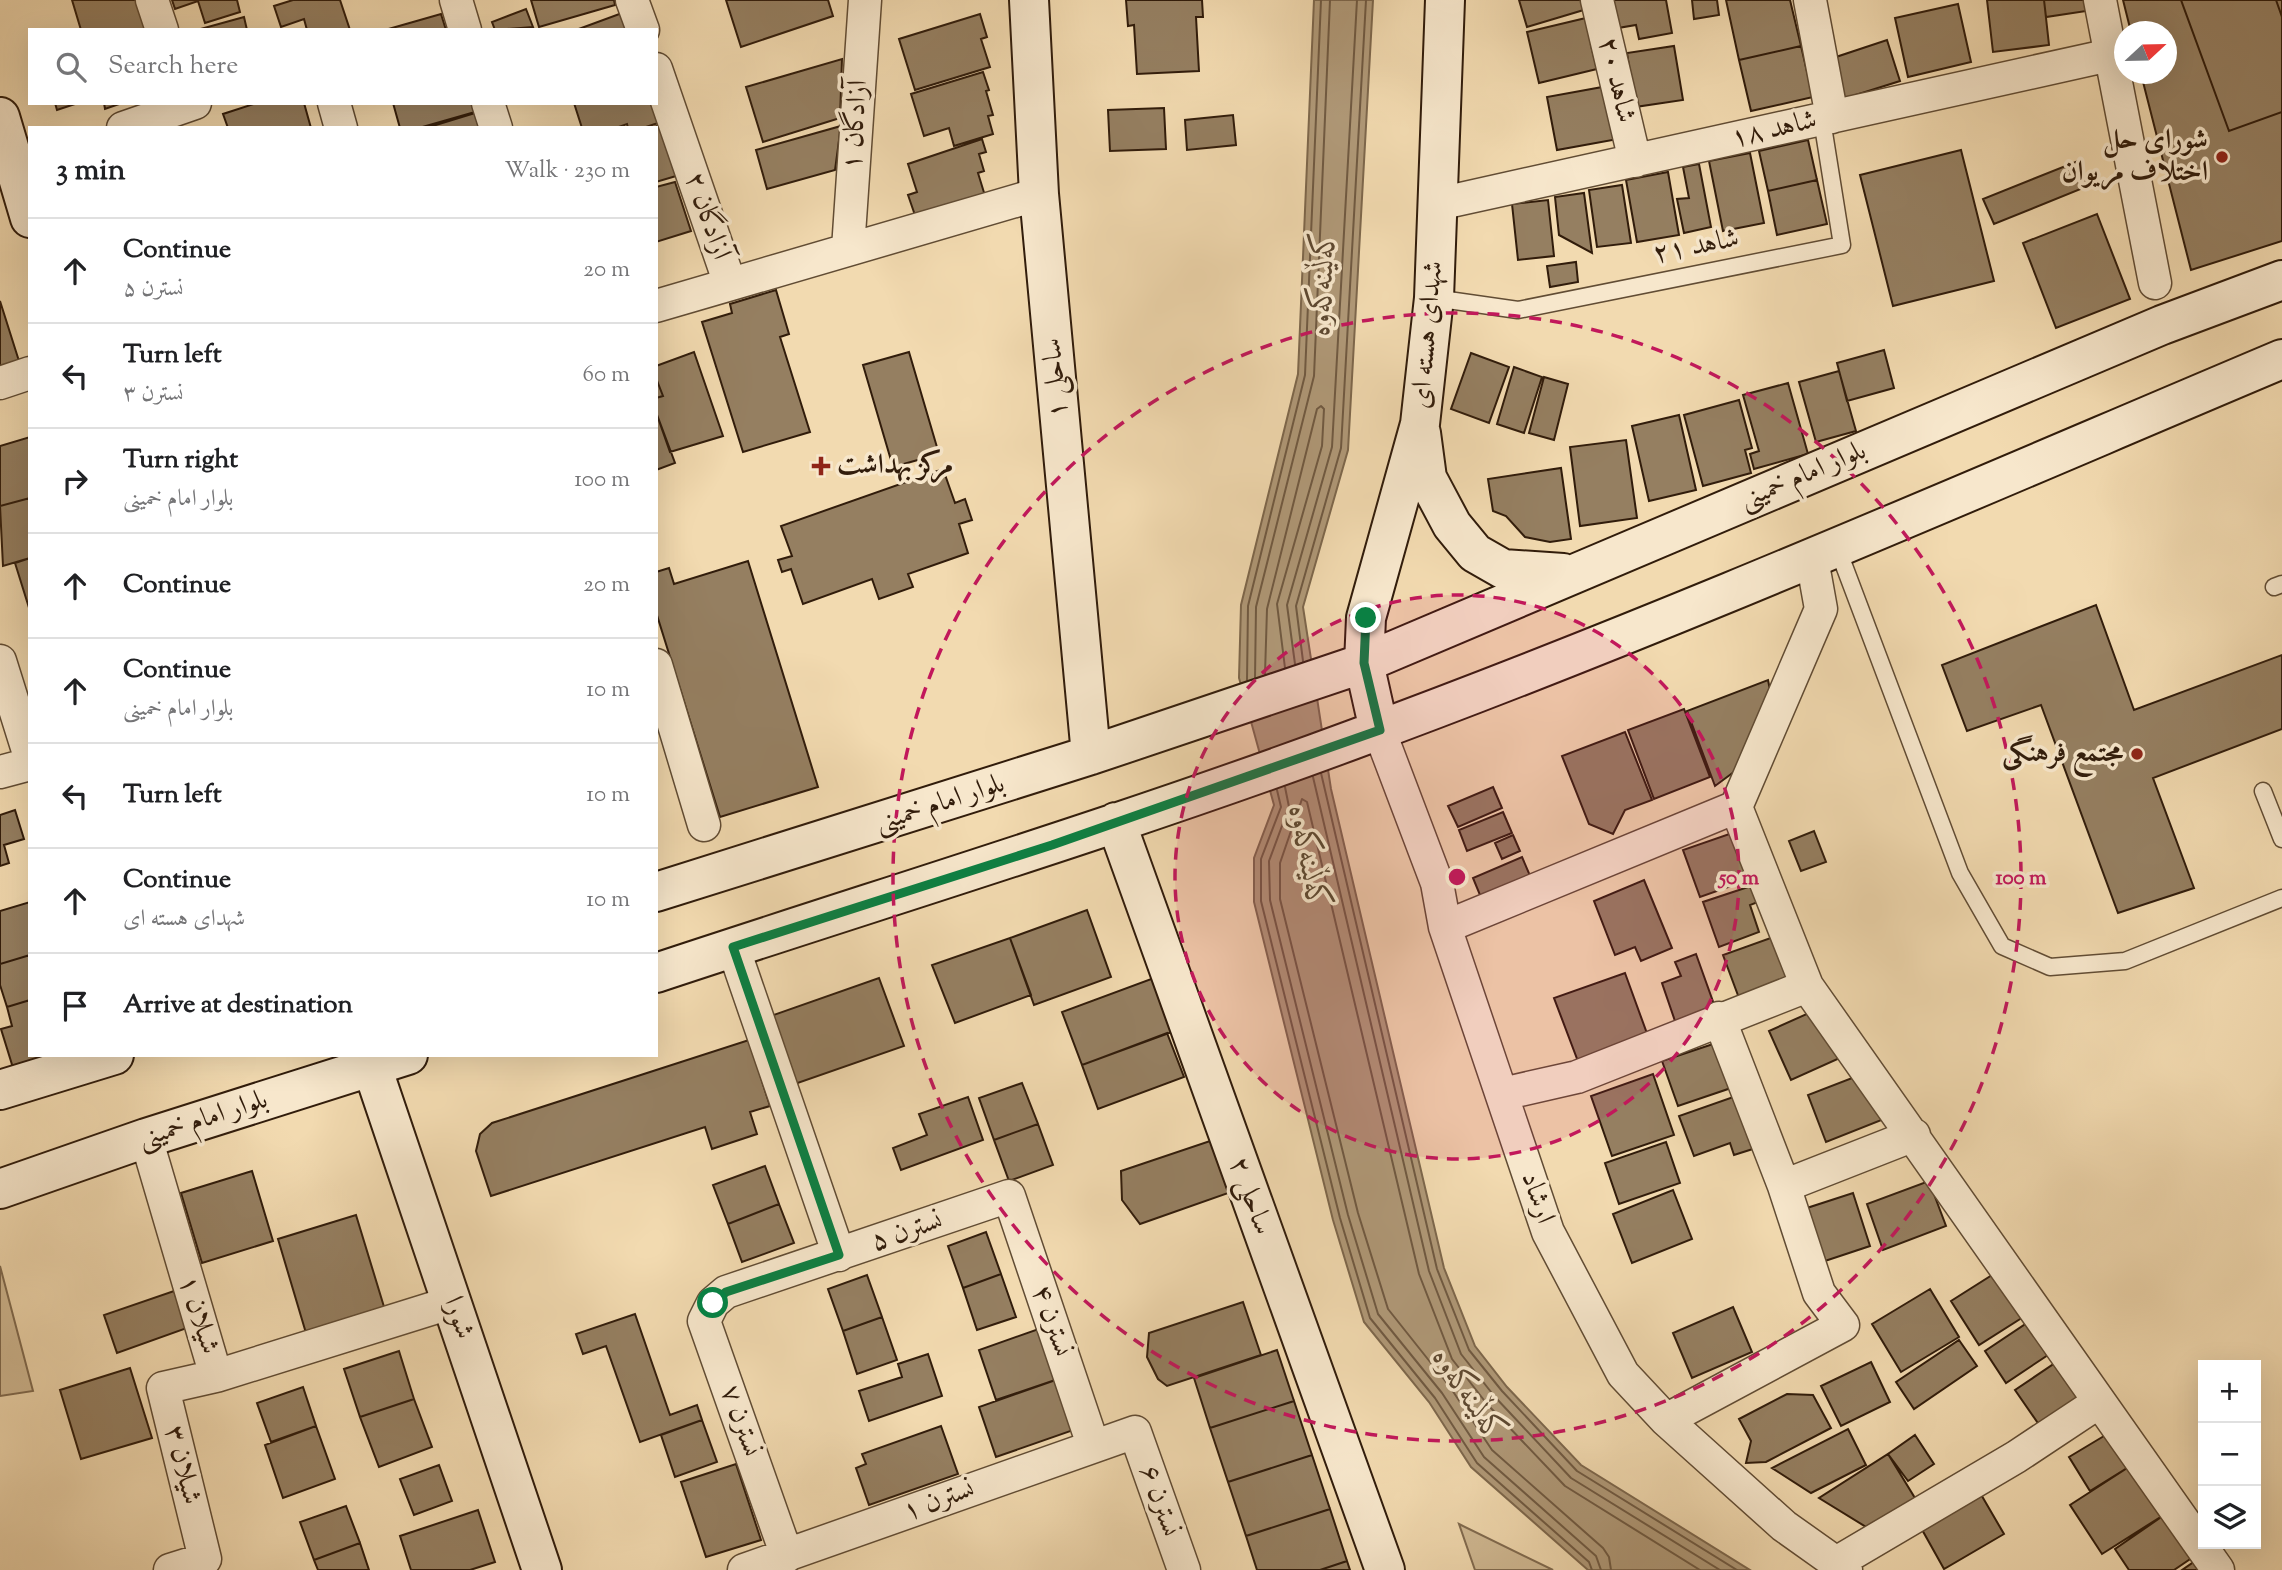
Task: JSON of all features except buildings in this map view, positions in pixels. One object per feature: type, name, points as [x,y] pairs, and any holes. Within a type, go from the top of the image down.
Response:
[{"type":"street","points":[[152,0],[161,28]]},
{"type":"street","points":[[456,0],[464,28]]},
{"type":"street","points":[[632,0],[642,28]]},
{"type":"street","name":"آزادگان ۱","points":[[848,249],[864,0]]},
{"type":"street","name":"ساحلی ۱","points":[[1029,0],[1039,194],[1091,755]]},
{"type":"street","name":"شهدای هسته ای","points":[[1362,737],[1366,618],[1420,424],[1434,298],[1445,0]]},
{"type":"street","name":"شاهد ۲۰","points":[[1598,0],[1635,161]]},
{"type":"street","points":[[1810,0],[1827,118]]},
{"type":"street","points":[[2099,0],[2155,283]]},
{"type":"street","name":"شاهد ۱۸","points":[[1438,204],[2110,55]]},
{"type":"street","name":"آزادگان ۲","points":[[658,75],[730,284]]},
{"type":"street","points":[[129,126],[188,105]]},
{"type":"street","points":[[335,105],[340,126]]},
{"type":"street","points":[[489,105],[495,126]]},
{"type":"street","points":[[0,117],[22,161],[28,204]]},
{"type":"street","points":[[658,305],[1039,194]]},
{"type":"street","name":"بلوار امام خمینی","points":[[658,891],[1091,755],[1327,677],[2162,325],[2282,280]]},
{"type":"street","points":[[658,972],[1116,822],[1362,737],[1824,553],[2282,359]]},
{"type":"street","points":[[0,383],[28,374]]},
{"type":"street","points":[[1420,424],[1427,478],[1452,525],[1475,553],[1503,569],[1572,574]]},
{"type":"street","points":[[1446,927],[1736,807],[1821,609],[1824,553]]},
{"type":"street","points":[[0,661],[28,751]]},
{"type":"street","points":[[658,672],[704,825]]},
{"type":"street","name":"ارشاد","points":[[1362,737],[1437,883],[1446,927],[1548,1231],[1623,1374],[1666,1419],[1784,1526],[1841,1566]]},
{"type":"street","points":[[0,772],[28,765]]},
{"type":"street","points":[[1736,807],[1807,986],[2217,1570]]},
{"type":"street","name":"ساحلی ۲","points":[[1116,822],[1385,1570]]},
{"type":"street","points":[[733,947],[839,1255]]},
{"type":"street","points":[[1502,1094],[1577,1077],[1719,1018],[1807,986]]},
{"type":"street","points":[[1666,1419],[1843,1325],[1819,1293],[1784,1186],[1719,1018]]},
{"type":"street","points":[[0,1090],[107,1057]]},
{"type":"street","name":"بلوار امام خمینی","points":[[0,1189],[146,1138],[402,1057]]},
{"type":"street","name":"شورا","points":[[372,1067],[542,1570]]},
{"type":"street","points":[[1784,1186],[1914,1135]]},
{"type":"street","name":"شیلان ۱","points":[[146,1138],[216,1376],[453,1302]]},
{"type":"street","name":"نسترن ۵","points":[[726,1292],[1009,1196]]},
{"type":"street","name":"نسترن ۴","points":[[1009,1196],[1093,1445]]},
{"type":"street","name":"نسترن ۷","points":[[726,1292],[713,1303],[704,1321],[769,1564]]},
{"type":"street","name":"شیلان ۳","points":[[170,1570],[205,1559],[163,1388],[216,1376]]},
{"type":"street","points":[[1841,1566],[2017,1457],[2099,1402]]},
{"type":"street","name":"نسترن ۱","points":[[769,1564],[1135,1432]]},
{"type":"street","name":"نسترن ۶","points":[[1135,1432],[1184,1570]]},
{"type":"lane","name":"شاهد ۲۱","points":[[1434,298],[1518,310],[1842,245],[1827,118]]},
{"type":"lane","points":[[1824,553],[1960,873],[2002,946],[2050,967],[2125,961],[2282,898]]},
{"type":"lane","points":[[2263,791],[2282,839]]},
{"type":"shaded area","points":[[0,1266],[33,1391],[0,1396]]},
{"type":"shaded area","points":[[1459,1524],[1553,1570],[1475,1570]]},
{"type":"water","name":"کەڵینەکەوە","points":[[1314,0],[1373,0],[1348,450],[1303,607],[1331,789],[1444,1268],[1475,1346],[1507,1387],[1581,1465],[1750,1570],[1588,1570],[1471,1467],[1429,1402],[1364,1322],[1333,1220],[1254,902],[1254,858],[1274,805],[1239,678],[1241,605],[1298,374]]},
{"type":"place","name":"شورای حل اختلاف مریوان","points":[[2222,157]]},
{"type":"place","name":"مرکز بهداشت","points":[[821,466]]},
{"type":"place","name":"مجتمع فرهنگی","points":[[2137,754]]},
{"type":"route","points":[[713,1303],[726,1292],[839,1255],[733,947],[1052,845],[1380,730],[1364,663],[1366,618]]}]
